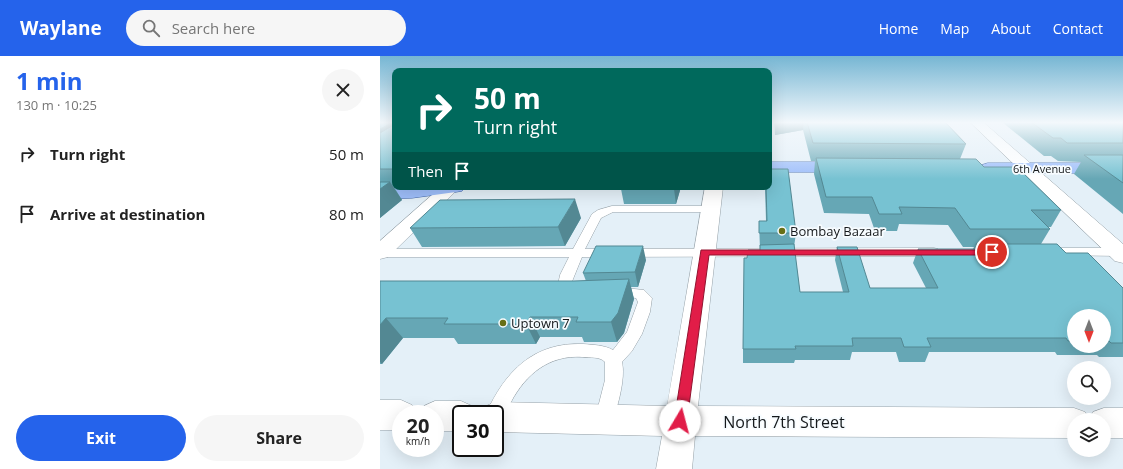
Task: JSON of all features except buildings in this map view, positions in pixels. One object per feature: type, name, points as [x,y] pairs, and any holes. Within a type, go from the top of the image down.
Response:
[{"type":"main road","points":[[772,166],[862,167]]},
{"type":"main road","name":"6th Avenue","points":[[971,168],[1123,168]]},
{"type":"main road","points":[[380,194],[408,193],[430,190]]},
{"type":"street","points":[[997,141],[1122,253]]},
{"type":"street","points":[[380,252],[449,190]]},
{"type":"street","points":[[674,469],[712,198]]},
{"type":"street","points":[[380,415],[392,415]]},
{"type":"street","name":"North 7th Street","points":[[504,416],[680,421],[1067,423]]},
{"type":"street","points":[[1111,423],[1123,423]]},
{"type":"lane","points":[[614,360],[635,335],[641,319],[645,298],[639,293],[572,294],[564,290],[563,286],[572,264],[596,216],[602,212],[612,210],[712,198]]},
{"type":"lane","points":[[380,252],[944,252]]},
{"type":"lane","points":[[1040,252],[1122,253]]},
{"type":"lane","points":[[501,405],[515,380],[526,369],[542,358],[562,351],[585,350],[600,352],[609,354],[614,360],[615,367],[604,420]]},
{"type":"place","name":"Bombay Bazaar","points":[[782,231]]},
{"type":"place","name":"Uptown 7","points":[[503,323]]},
{"type":"route","points":[[680,421],[704,252],[992,252]]}]
